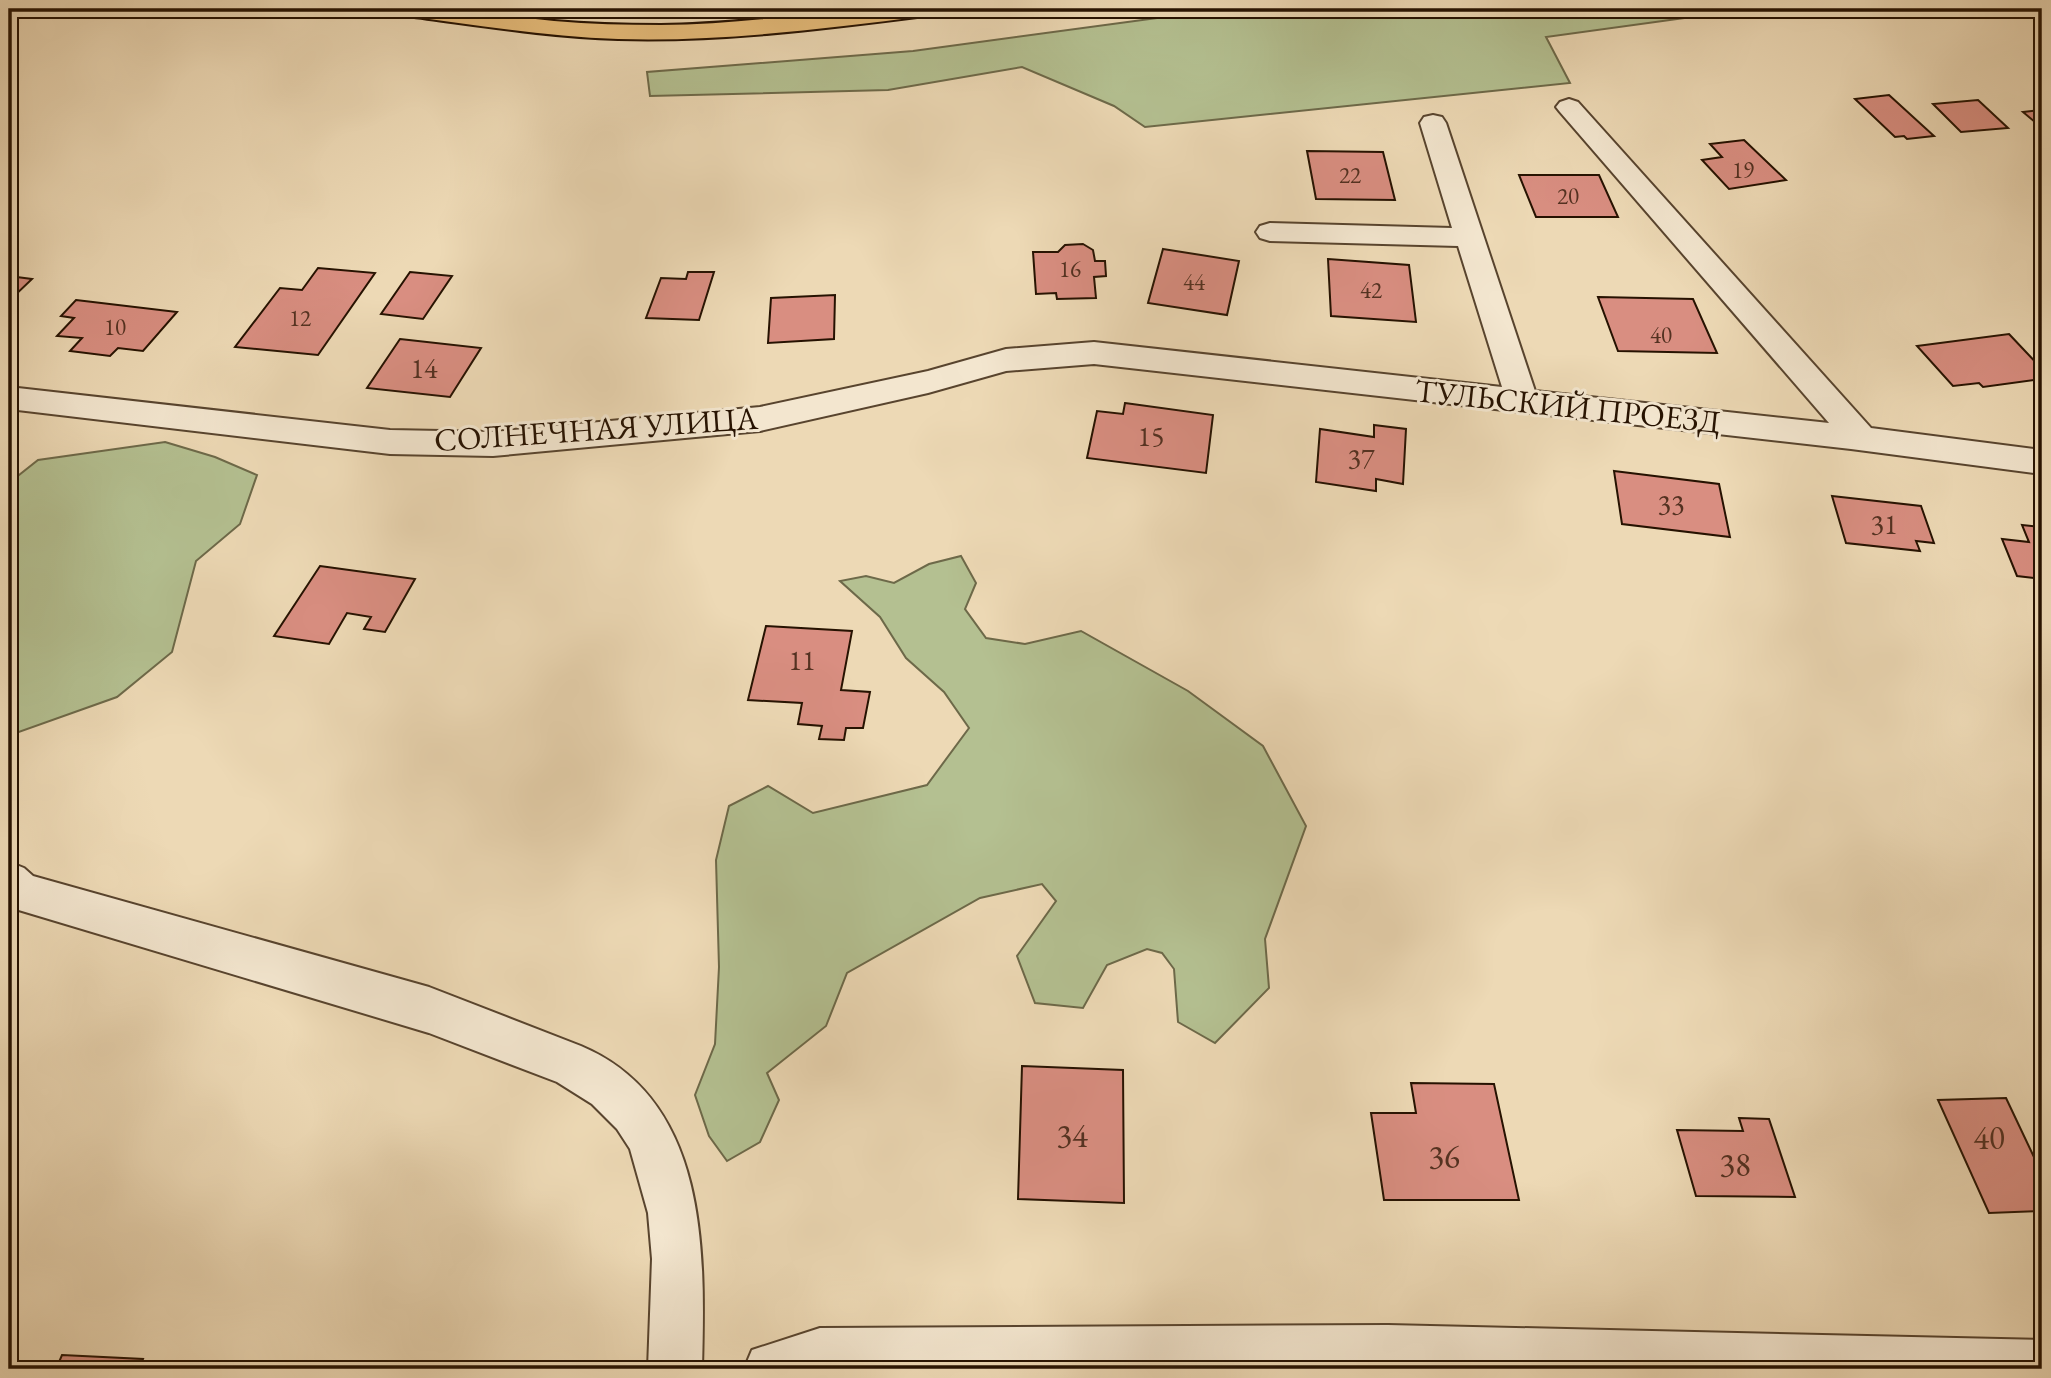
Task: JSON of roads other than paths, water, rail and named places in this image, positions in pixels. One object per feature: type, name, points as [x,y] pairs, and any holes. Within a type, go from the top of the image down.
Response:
[{"type":"main road","points":[[407,9],[575,30],[686,32],[783,27],[925,9]]},
{"type":"street","points":[[1569,107],[1862,439]]},
{"type":"street","points":[[1433,123],[1522,400]]},
{"type":"street","points":[[1270,232],[1469,237]]},
{"type":"street","name":"ТУЛЬСКИЙ ПРОЕЗД","points":[[1094,353],[1862,439],[2042,462]]},
{"type":"street","name":"СОЛНЕЧНАЯ УЛИЦА","points":[[9,398],[390,442],[493,444],[760,419],[928,382],[1006,360],[1094,353]]},
{"type":"street","points":[[9,882],[13,888],[27,894],[429,1010],[565,1062],[588,1072],[609,1087],[634,1112],[651,1139],[673,1213],[677,1259],[675,1369]]},
{"type":"street","points":[[771,1369],[820,1356],[2042,1367]]}]
